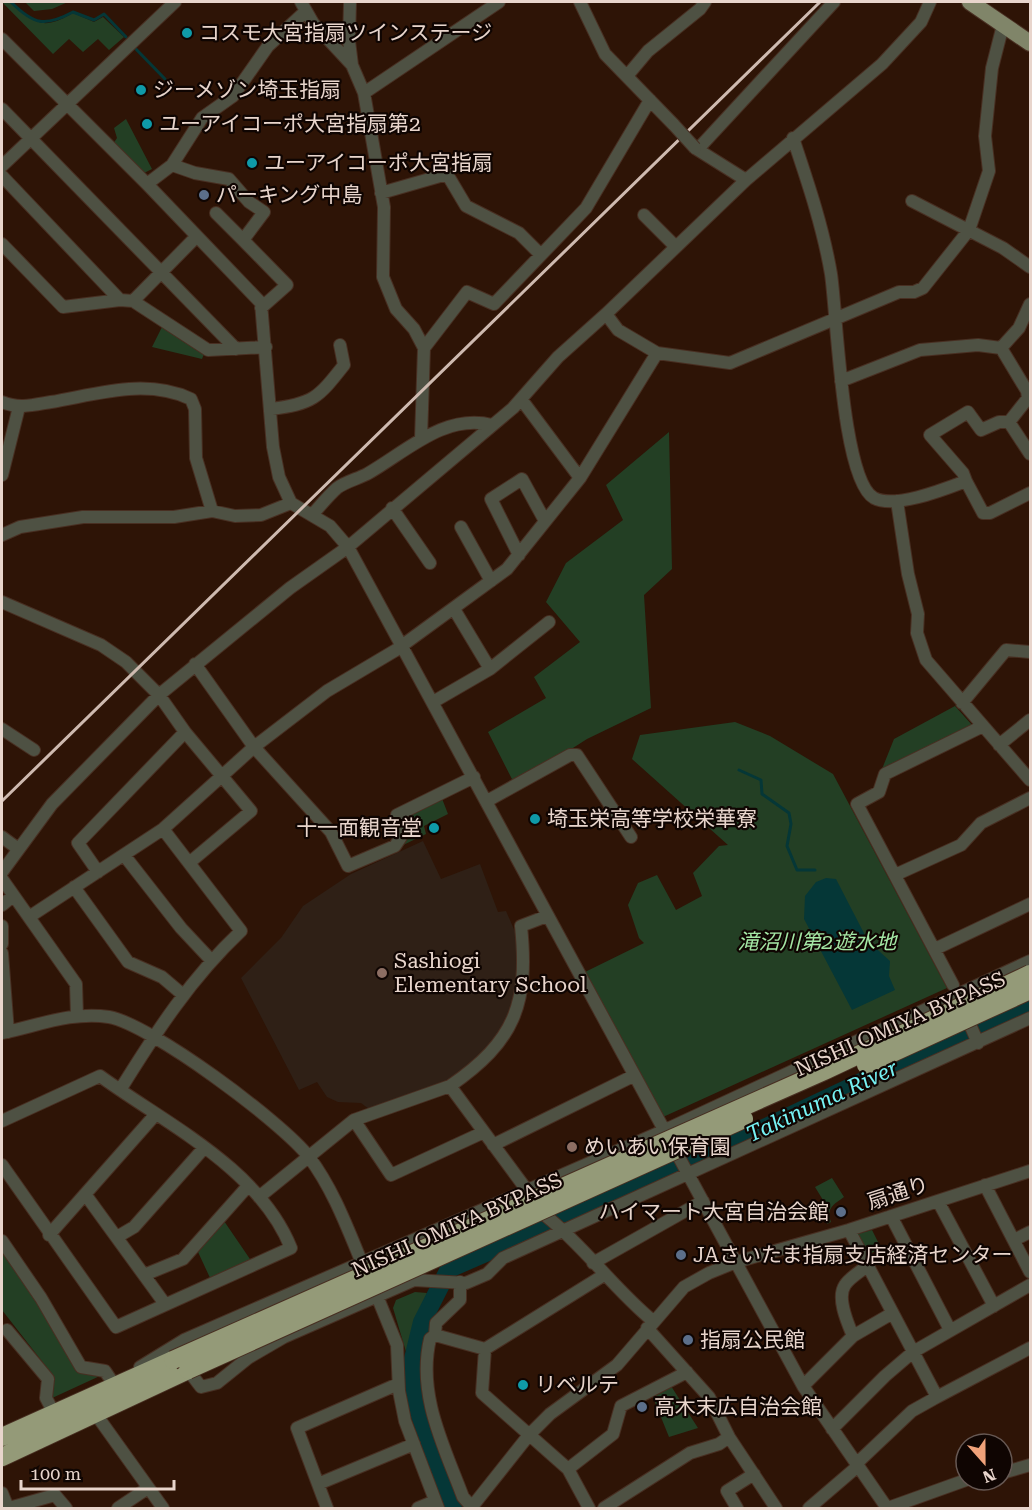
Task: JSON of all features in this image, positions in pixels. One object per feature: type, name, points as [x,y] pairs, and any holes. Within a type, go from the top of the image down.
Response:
[{"type":"highway","name":"NISHI OMIYA BYPASS","points":[[2,1457],[95,1413],[180,1365],[824,1071],[1030,974]]},
{"type":"highway","name":"NISHI OMIYA BYPASS","points":[[2,1437],[133,1378],[180,1365],[1030,990]]},
{"type":"main road","points":[[970,2],[1030,43]]},
{"type":"street","points":[[2,166],[175,2]]},
{"type":"street","points":[[350,2],[349,41],[352,65],[364,93],[384,207],[383,277],[396,309],[414,329],[424,348],[421,439]]},
{"type":"street","points":[[364,93],[499,2]]},
{"type":"street","points":[[580,2],[605,54],[696,149],[746,180]]},
{"type":"street","points":[[627,76],[648,51],[700,9],[705,2]]},
{"type":"street","points":[[696,149],[834,2]]},
{"type":"street","points":[[2,872],[17,848],[52,804],[159,695],[290,588],[348,547],[521,399],[558,357],[746,180],[882,64],[921,22],[930,2]]},
{"type":"street","points":[[147,184],[172,165],[202,118],[233,96],[268,46],[304,6],[313,24],[352,65]]},
{"type":"street","points":[[606,314],[618,330],[657,353],[730,363],[899,292],[914,292],[923,288],[969,230],[990,166],[985,136],[992,68],[1003,25]]},
{"type":"street","points":[[2,39],[147,184],[261,303],[275,461],[291,503],[330,526],[348,547],[803,1386],[888,1509],[954,1484]]},
{"type":"street","points":[[424,348],[467,292],[494,304],[586,208],[650,100]]},
{"type":"street","points":[[2,109],[236,349]]},
{"type":"street","points":[[793,138],[816,207],[831,273],[842,381],[854,464],[860,480],[872,497],[885,502],[897,501],[966,481]]},
{"type":"street","points":[[172,165],[195,173],[229,179],[249,202],[264,212],[243,240]]},
{"type":"street","points":[[381,193],[447,174],[466,206],[519,233],[541,255]]},
{"type":"street","points":[[2,176],[120,300]]},
{"type":"street","points":[[912,201],[1003,248],[1030,267]]},
{"type":"street","points":[[216,213],[287,285],[261,308]]},
{"type":"street","points":[[644,215],[675,246]]},
{"type":"street","points":[[133,302],[196,237]]},
{"type":"street","points":[[2,244],[63,307],[120,300],[133,302],[208,350],[266,347]]},
{"type":"street","points":[[1001,348],[1019,328],[1030,304]]},
{"type":"street","points":[[270,409],[301,406],[322,392],[344,365],[340,345]]},
{"type":"street","points":[[842,381],[920,350],[978,345],[1001,348]]},
{"type":"street","points":[[1001,348],[1027,391],[1028,398],[1009,422]]},
{"type":"street","points":[[29,917],[163,829],[254,747],[327,691],[401,646],[507,569],[580,478],[657,353]]},
{"type":"street","points":[[2,402],[19,407],[117,389],[144,387],[177,393],[191,399],[195,409],[196,458],[212,511]]},
{"type":"street","points":[[521,399],[580,478]]},
{"type":"street","points":[[2,475],[19,407]]},
{"type":"street","points":[[1009,422],[999,422],[981,430],[968,412],[930,435],[963,473],[983,513],[990,513],[1030,494]]},
{"type":"street","points":[[312,515],[339,487],[366,474],[421,439],[447,427],[466,422],[492,425]]},
{"type":"street","points":[[1009,422],[1030,454]]},
{"type":"street","points":[[519,555],[491,499],[522,479],[545,521]]},
{"type":"street","points":[[897,501],[908,574],[918,614],[917,633],[926,660],[1030,780]]},
{"type":"street","points":[[2,535],[20,527],[83,517],[174,517],[212,511],[235,516],[261,515],[291,503]]},
{"type":"street","points":[[392,508],[430,563]]},
{"type":"street","points":[[460,527],[491,581]]},
{"type":"street","points":[[2,603],[101,645],[126,662],[159,695],[185,732],[251,811],[189,863]]},
{"type":"street","points":[[454,609],[490,669]]},
{"type":"street","points":[[433,702],[490,669],[549,622]]},
{"type":"street","points":[[962,703],[1006,650],[1030,652]]},
{"type":"street","points":[[195,664],[254,747],[331,832],[348,866],[395,846],[401,837],[397,815],[474,777]]},
{"type":"street","points":[[999,745],[1030,720]]},
{"type":"street","points":[[978,1042],[935,950],[857,804],[879,792],[885,774],[983,726]]},
{"type":"street","points":[[2,729],[34,750]]},
{"type":"street","points":[[98,872],[78,843],[185,732]]},
{"type":"street","points":[[487,801],[570,755],[577,755],[631,837]]},
{"type":"street","points":[[895,875],[961,845],[981,823],[1030,798]]},
{"type":"street","points":[[120,1090],[182,994],[211,960],[241,931],[163,829]]},
{"type":"street","points":[[2,837],[17,848]]},
{"type":"street","points":[[124,855],[181,927],[211,960]]},
{"type":"street","points":[[2,879],[76,984],[78,1016]]},
{"type":"street","points":[[74,888],[128,962],[162,977],[182,994]]},
{"type":"street","points":[[2,905],[13,896]]},
{"type":"street","points":[[935,950],[1030,904]]},
{"type":"street","points":[[259,1197],[354,1120],[450,1086],[480,1065],[502,1040],[522,987],[525,963],[521,926],[547,916]]},
{"type":"street","points":[[2,926],[2,944]]},
{"type":"street","points":[[2,953],[5,1032],[78,1016],[110,1017],[129,1023],[154,1036],[272,1120],[308,1156],[334,1198],[362,1263]]},
{"type":"street","points":[[133,1378],[139,1368],[184,1340],[663,1131],[955,990],[1030,961]]},
{"type":"street","points":[[180,1365],[201,1387],[212,1385],[248,1358],[303,1329],[414,1280],[460,1282],[487,1274],[503,1258],[1030,1018]]},
{"type":"street","points":[[2,1121],[100,1076],[204,1148],[248,1186],[284,1229],[291,1248],[116,1327],[3,1172]]},
{"type":"street","points":[[493,1145],[633,1076]]},
{"type":"street","points":[[450,1086],[526,1192],[546,1216],[564,1231],[650,1324],[709,1397],[729,1437],[776,1509]]},
{"type":"street","points":[[49,1234],[156,1115]]},
{"type":"street","points":[[354,1120],[391,1175],[484,1132]]},
{"type":"street","points":[[117,1237],[134,1227],[204,1148]]},
{"type":"street","name":"扇通り","points":[[472,1508],[529,1434],[550,1414],[617,1365],[684,1287],[736,1262],[849,1230],[1030,1171]]},
{"type":"street","points":[[985,1185],[1030,1272]]},
{"type":"street","points":[[144,1275],[183,1259],[248,1186]]},
{"type":"street","points":[[86,1194],[165,1304]]},
{"type":"street","points":[[593,1263],[703,1201]]},
{"type":"street","points":[[938,1201],[994,1306]]},
{"type":"street","points":[[891,1216],[950,1330]]},
{"type":"street","points":[[849,1230],[891,1314],[937,1397]]},
{"type":"street","points":[[1014,1240],[1030,1232]]},
{"type":"street","points":[[2,1241],[41,1298],[81,1367],[105,1371],[115,1386]]},
{"type":"street","points":[[853,1336],[842,1295],[845,1285],[867,1266]]},
{"type":"street","points":[[435,1335],[485,1349],[604,1275]]},
{"type":"street","points":[[460,1282],[460,1300],[436,1323],[435,1335],[430,1339],[427,1353],[428,1399],[463,1497],[472,1508]]},
{"type":"street","points":[[832,1429],[885,1376],[913,1352],[1030,1285]]},
{"type":"street","points":[[288,1295],[303,1329]]},
{"type":"street","points":[[377,1296],[397,1345],[398,1383],[405,1421],[437,1505],[418,1509]]},
{"type":"street","points":[[803,1386],[853,1336],[891,1314]]},
{"type":"street","points":[[3,1328],[48,1379],[46,1398],[54,1413]]},
{"type":"street","points":[[810,1509],[912,1411],[1030,1348]]},
{"type":"street","points":[[485,1349],[482,1393],[568,1469],[589,1509]]},
{"type":"street","points":[[568,1469],[613,1434],[621,1406],[687,1372]]},
{"type":"street","points":[[327,1509],[297,1428],[398,1383]]},
{"type":"street","points":[[95,1413],[163,1509]]},
{"type":"street","points":[[604,1509],[690,1453],[718,1444],[729,1437]]},
{"type":"street","points":[[318,1484],[414,1444]]},
{"type":"street","points":[[1014,1470],[1030,1465]]},
{"type":"street","points":[[737,1509],[727,1491],[754,1474]]},
{"type":"street","points":[[118,1509],[148,1488]]},
{"type":"street","points":[[2,1493],[8,1509],[55,1495],[66,1509]]},
{"type":"shaded area","name":"Sashiogi Elementary School","points":[[423,841],[441,879],[480,864],[498,912],[506,911],[516,934],[518,987],[497,1041],[457,1077],[369,1109],[361,1103],[338,1102],[327,1097],[317,1082],[299,1090],[241,978],[281,938],[303,906],[351,874]]},
{"type":"green space","points":[[2,2],[9,2],[25,15],[39,22],[53,22],[73,13],[94,22],[103,17],[124,37],[109,50],[98,39],[83,52],[69,39],[53,54]]},
{"type":"green space","points":[[25,2],[68,2],[52,9],[34,11]]},
{"type":"green space","points":[[126,119],[152,169],[142,174],[113,144],[117,138],[114,128]]},
{"type":"green space","points":[[162,327],[204,354],[202,359],[152,347]]},
{"type":"green space","points":[[669,432],[672,569],[644,595],[651,708],[587,739],[515,785],[488,732],[546,698],[534,677],[580,642],[546,602],[566,563],[623,520],[606,485]]},
{"type":"green space","points":[[955,706],[972,725],[882,769],[894,739]]},
{"type":"green space","name":"滝沼川第2遊水地","points":[[735,722],[770,736],[833,774],[947,988],[663,1117],[585,972],[644,943],[639,938],[628,905],[638,883],[657,875],[676,910],[702,896],[693,873],[719,846],[728,845],[632,759],[640,735]]},
{"type":"green space","points":[[441,796],[448,814],[424,826],[426,834],[399,847],[397,815]]},
{"type":"green space","points":[[832,1178],[844,1197],[831,1207],[829,1213],[831,1222],[827,1224],[824,1213],[826,1205],[815,1187]]},
{"type":"green space","points":[[224,1221],[252,1262],[211,1280],[198,1252]]},
{"type":"green space","points":[[872,1230],[881,1248],[866,1256],[857,1234]]},
{"type":"green space","points":[[2,1248],[40,1303],[78,1370],[102,1375],[50,1399],[55,1378],[2,1310]]},
{"type":"green space","points":[[415,1292],[427,1293],[407,1355],[393,1308],[396,1300]]},
{"type":"green space","points":[[671,1386],[698,1428],[669,1437],[652,1395]]},
{"type":"water","points":[[826,878],[836,879],[868,941],[890,961],[889,976],[895,990],[852,1010],[804,919],[805,896],[816,882]]},
{"type":"waterway","points":[[11,2],[26,15],[40,21],[55,20],[73,12],[94,20],[104,14],[126,37]]},
{"type":"waterway","points":[[133,46],[165,79]]},
{"type":"waterway","points":[[739,770],[761,780],[762,794],[789,813],[791,824],[787,846],[797,870],[815,870]]},
{"type":"waterway","name":"Takinuma River","points":[[453,1508],[419,1413],[413,1389],[413,1359],[422,1322],[449,1269],[671,1172],[1030,1002]]},
{"type":"railway","points":[[2,801],[820,2]]},
{"type":"place","name":"コスモ大宮指扇ツインステージ","points":[[187,33]]},
{"type":"place","name":"ジーメゾン埼玉指扇","points":[[141,90]]},
{"type":"place","name":"ユーアイコーポ大宮指扇第2","points":[[147,124]]},
{"type":"place","name":"ユーアイコーポ大宮指扇","points":[[252,163]]},
{"type":"place","name":"パーキング中島","points":[[204,195]]},
{"type":"place","name":"埼玉栄高等学校栄華寮","points":[[535,819]]},
{"type":"place","name":"十一面観音堂","points":[[434,828]]},
{"type":"place","name":"Sashiogi Elementary School","points":[[382,973]]},
{"type":"place","name":"めいあい保育園","points":[[572,1147]]},
{"type":"place","name":"ハイマート大宮自治会館","points":[[841,1212]]},
{"type":"place","name":"JAさいたま指扇支店経済センター","points":[[681,1255]]},
{"type":"place","name":"指扇公民館","points":[[688,1340]]},
{"type":"place","name":"リベルテ","points":[[523,1385]]},
{"type":"place","name":"高木末広自治会館","points":[[642,1407]]}]
